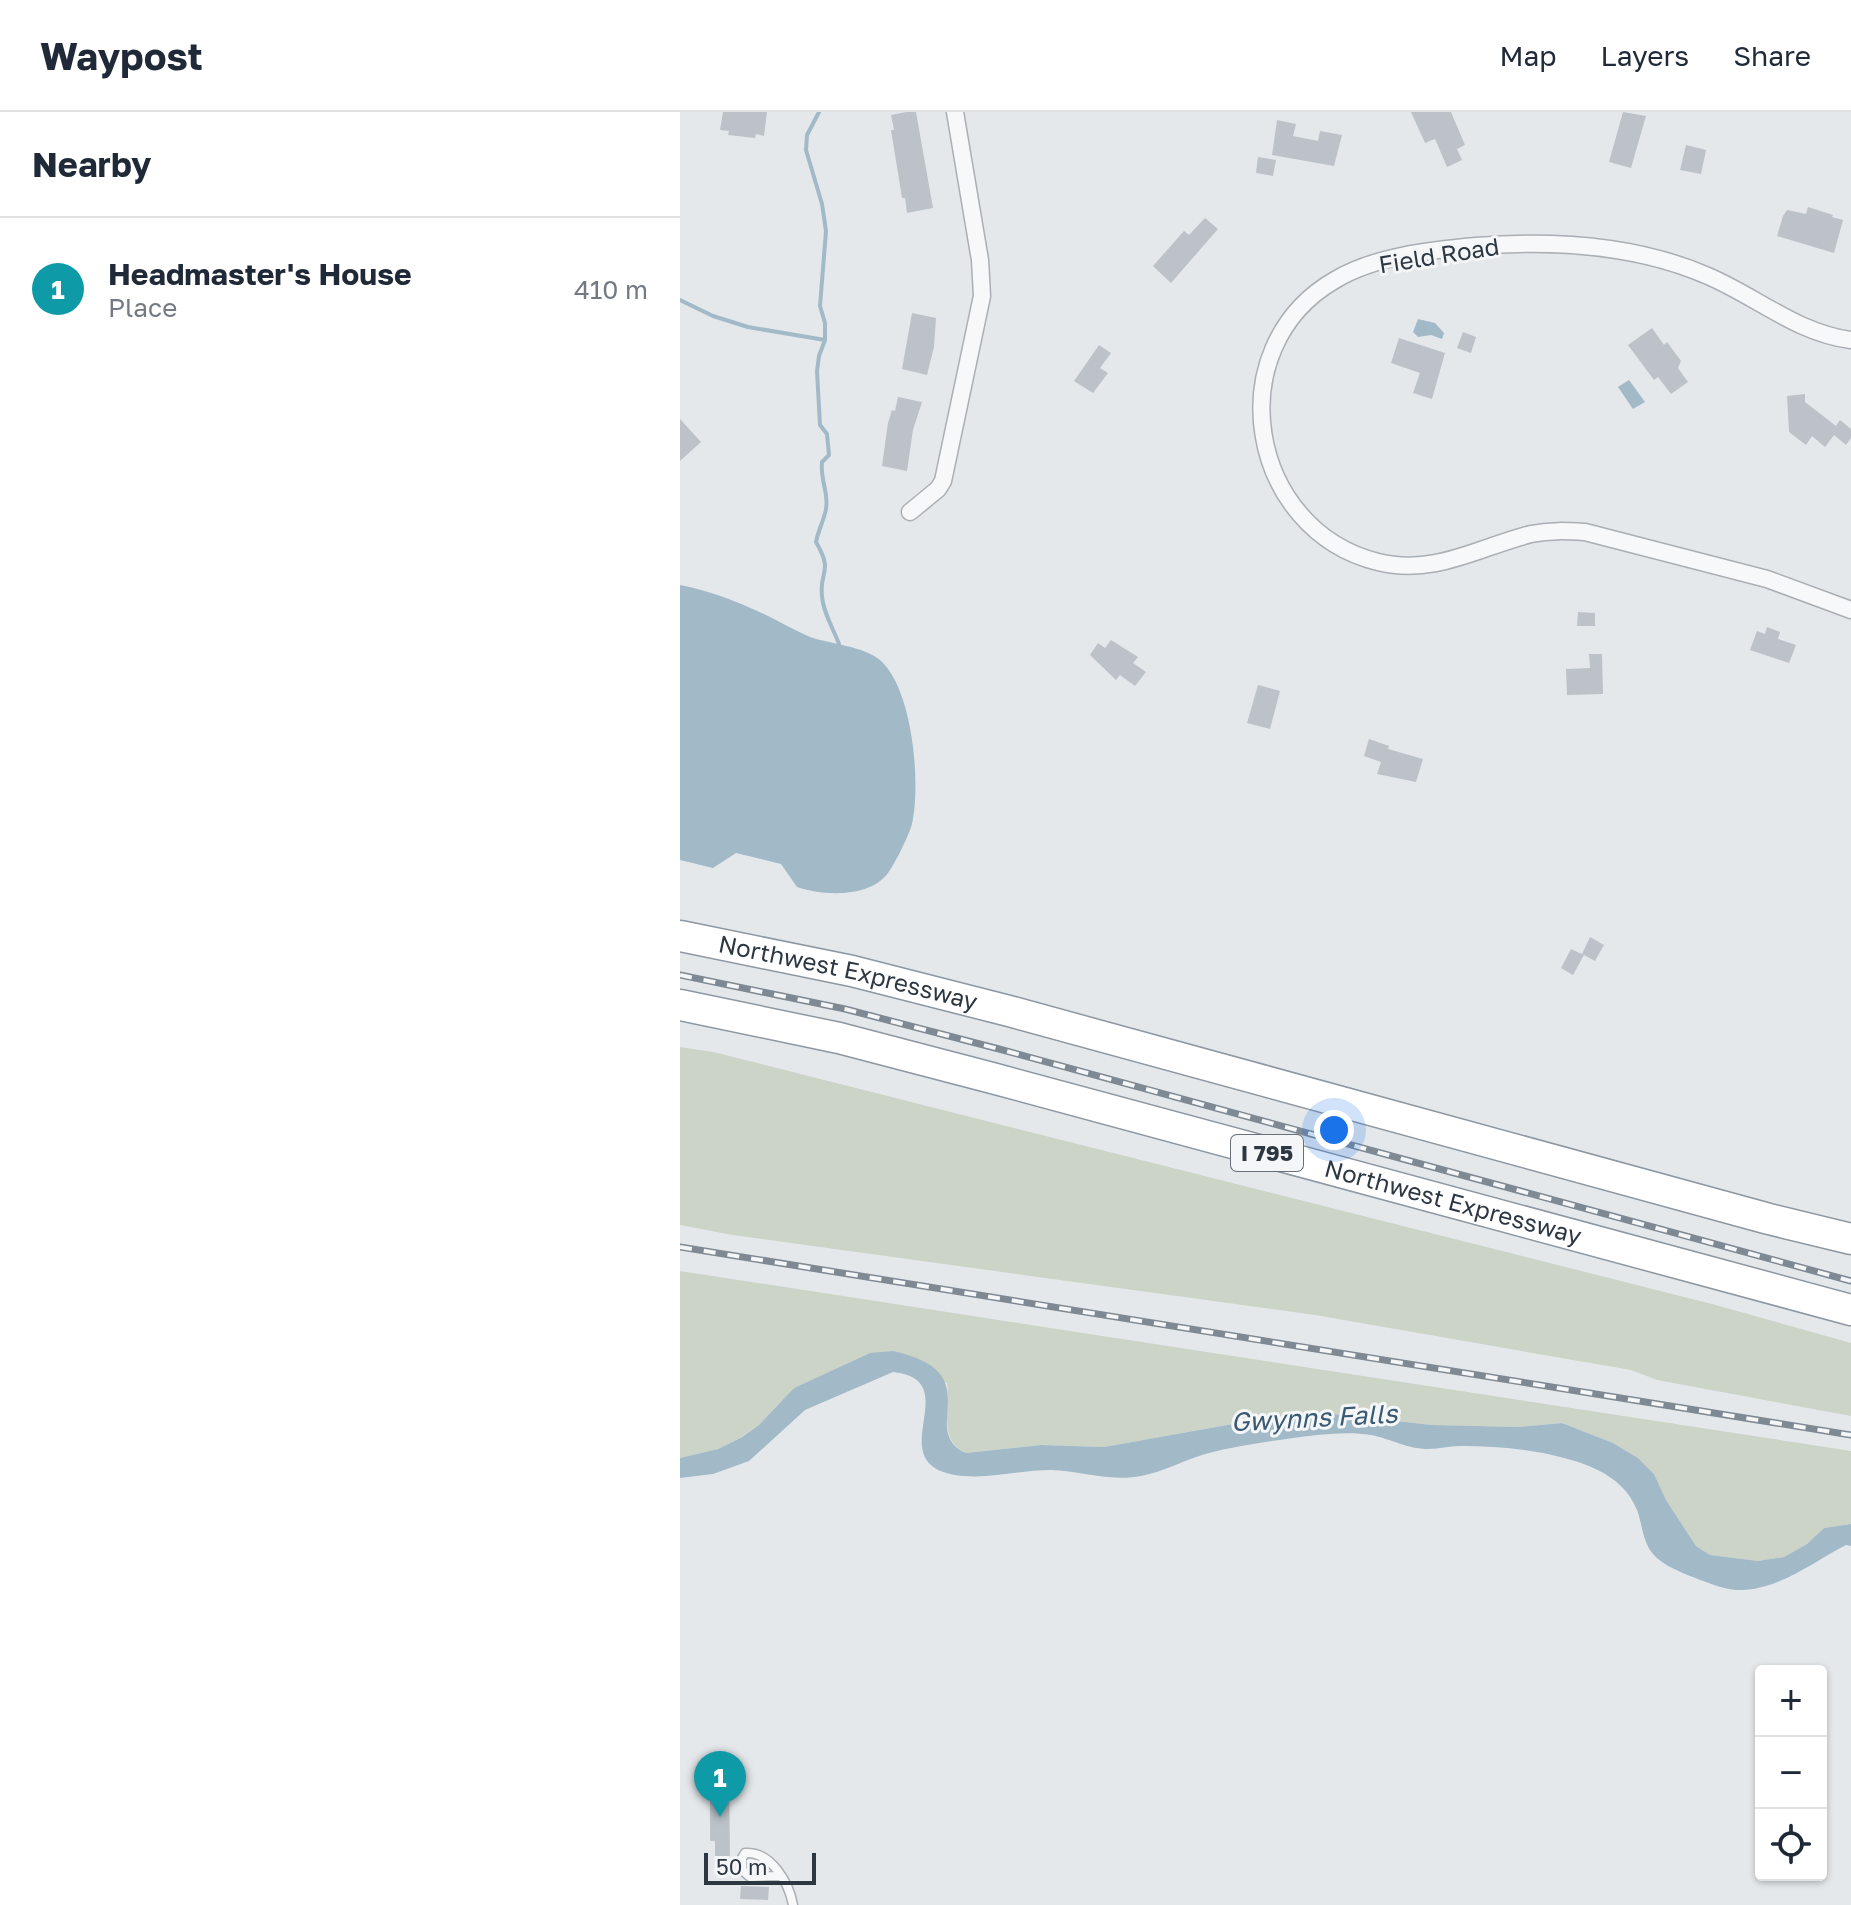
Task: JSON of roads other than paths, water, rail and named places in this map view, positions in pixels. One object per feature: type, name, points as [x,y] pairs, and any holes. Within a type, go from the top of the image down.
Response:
[{"type":"highway","name":"Northwest Expressway","points":[[680,936],[852,971],[980,1004],[1851,1239]]},
{"type":"highway","name":"Northwest Expressway","points":[[680,1005],[810,1031],[977,1074],[1851,1310]]},
{"type":"street","points":[[910,512],[938,489],[943,481],[980,314],[982,278],[955,112]]},
{"type":"street","name":"Field Road","points":[[1851,340],[1811,330],[1710,276],[1643,254],[1558,245],[1476,246],[1407,256],[1355,270],[1334,280],[1301,309],[1276,345],[1263,383],[1261,406],[1268,460],[1290,503],[1318,533],[1372,560],[1399,565],[1437,563],[1463,558],[1529,535],[1557,530],[1585,532],[1767,579],[1851,610]]},
{"type":"lane","points":[[781,1876],[750,1877],[742,1870],[742,1858],[745,1853],[759,1854],[781,1876],[789,1888],[793,1905]]},
{"type":"water","points":[[1418,319],[1435,323],[1444,333],[1442,339],[1431,335],[1418,337],[1413,332]]},
{"type":"water","points":[[1629,380],[1645,402],[1633,409],[1618,387]]},
{"type":"water","points":[[680,585],[737,602],[810,637],[865,651],[880,660],[891,674],[900,692],[912,738],[915,806],[905,842],[891,869],[880,881],[858,891],[820,892],[797,887],[781,864],[736,853],[713,868],[680,860]]},
{"type":"water","name":"Gwynns Falls","points":[[893,1351],[923,1361],[939,1373],[946,1387],[947,1430],[953,1443],[966,1453],[1041,1445],[1104,1447],[1261,1419],[1325,1413],[1432,1425],[1519,1427],[1562,1423],[1613,1443],[1638,1458],[1654,1474],[1666,1500],[1696,1546],[1710,1555],[1758,1561],[1784,1557],[1807,1544],[1824,1528],[1851,1524],[1851,1546],[1846,1545],[1794,1575],[1766,1586],[1736,1590],[1724,1588],[1668,1566],[1653,1555],[1630,1497],[1621,1486],[1598,1470],[1543,1453],[1491,1447],[1421,1449],[1361,1434],[1341,1433],[1240,1446],[1130,1478],[1051,1470],[955,1475],[934,1467],[924,1455],[924,1390],[914,1378],[893,1372],[805,1410],[749,1461],[713,1474],[680,1478],[680,1458],[718,1449],[742,1437],[759,1425],[794,1388],[870,1353]]},
{"type":"waterway","points":[[819,112],[807,135],[806,150],[822,204],[826,231],[820,306],[825,323],[825,340],[817,371],[820,425],[827,434],[829,455],[822,462],[827,503],[816,542],[825,566],[823,602],[839,644]]},
{"type":"waterway","points":[[680,300],[713,316],[748,327],[825,340]]},
{"type":"railway","points":[[680,975],[845,1009],[999,1049],[1851,1281]]},
{"type":"railway","points":[[680,1247],[1851,1435]]},
{"type":"place","name":"Headmaster's House","points":[[720,1817]]}]
